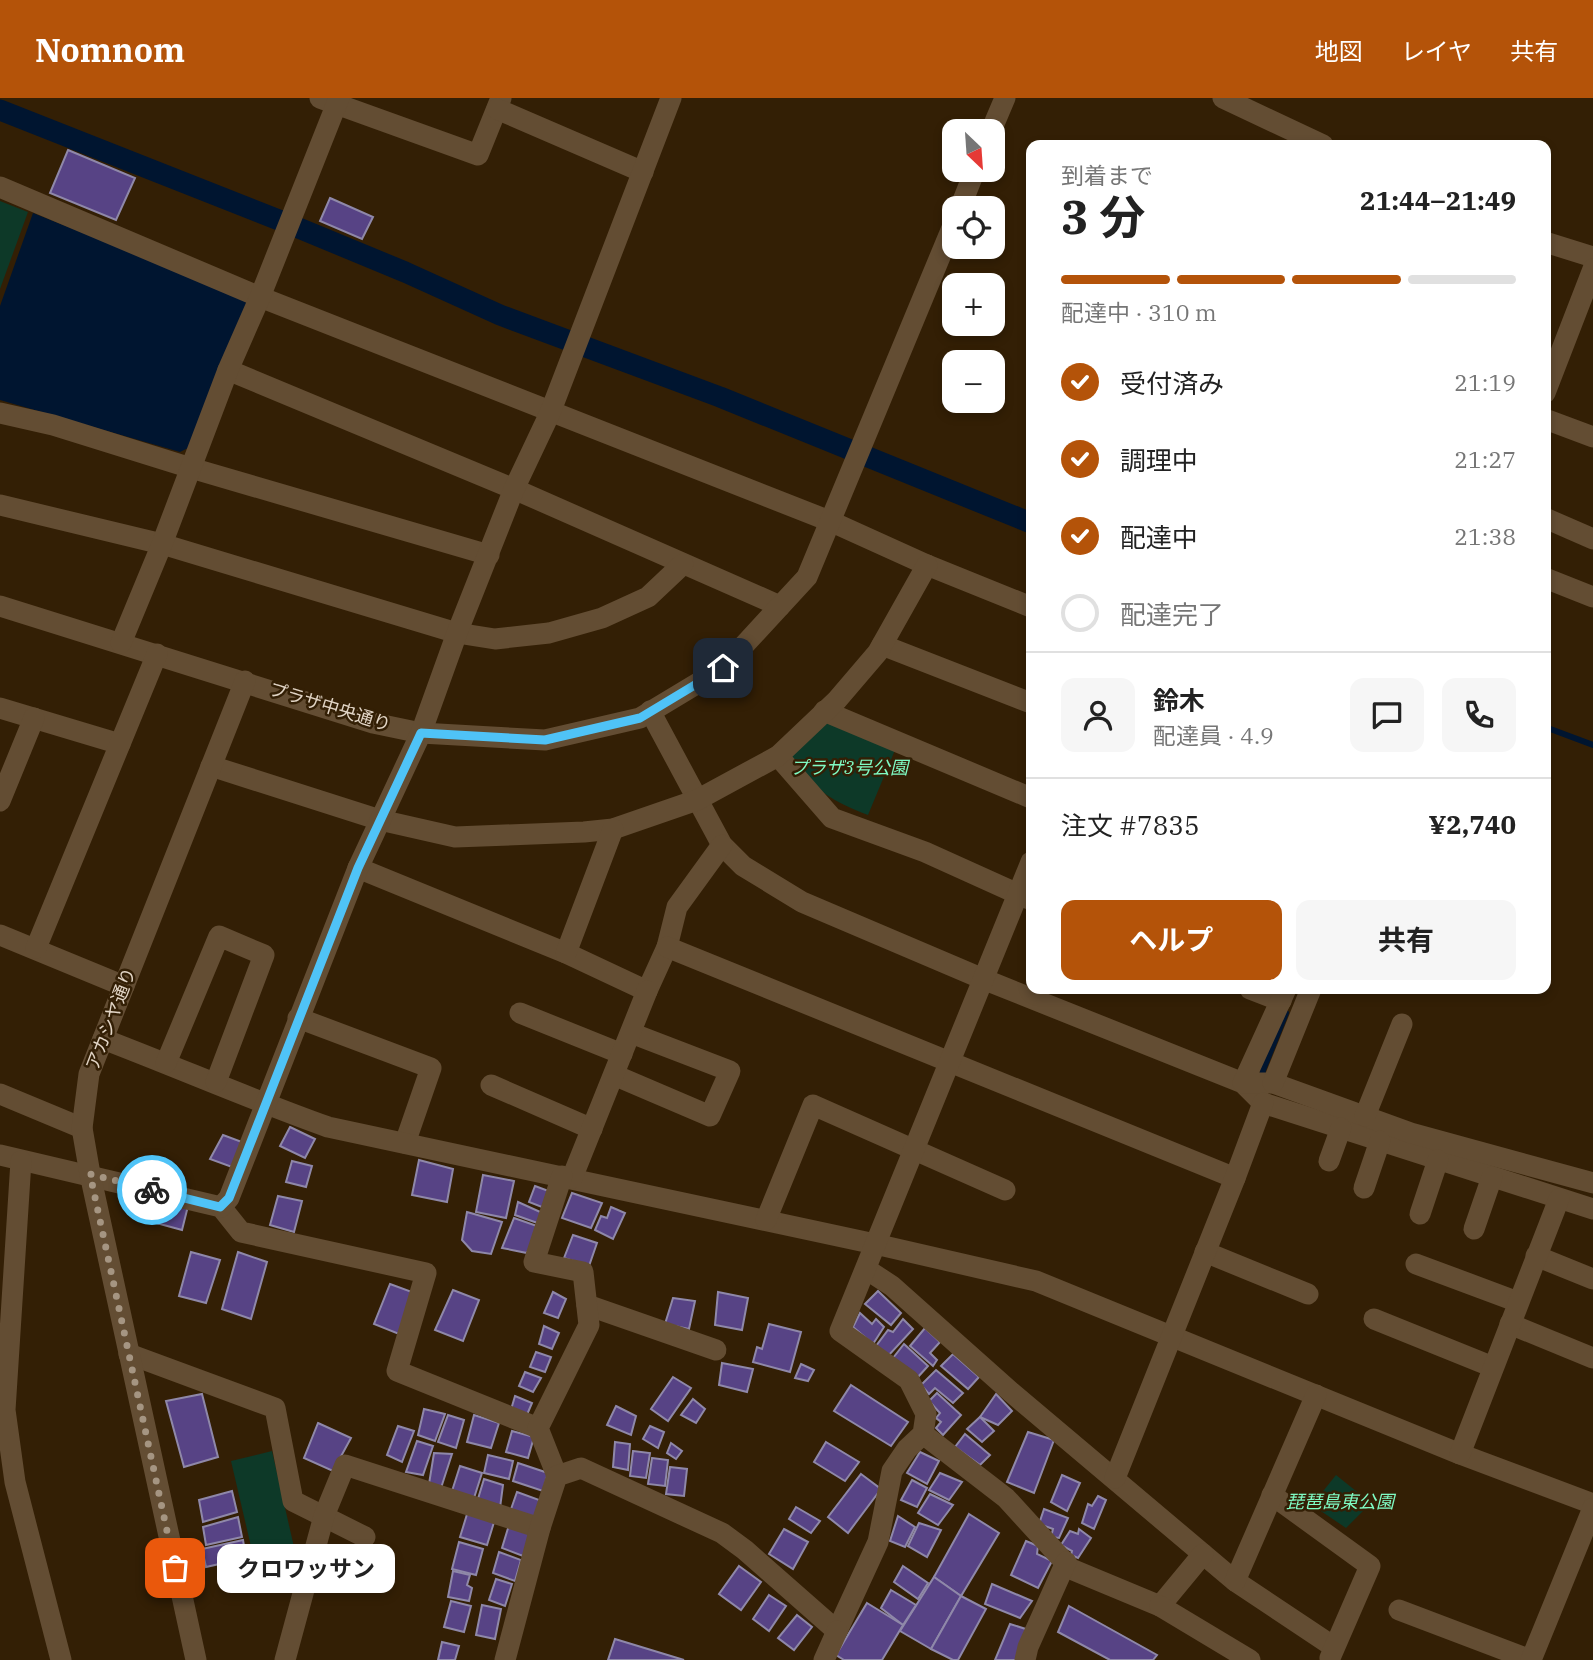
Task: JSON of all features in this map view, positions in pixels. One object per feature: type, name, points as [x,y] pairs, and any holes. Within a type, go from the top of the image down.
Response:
[{"type":"street","points":[[220,1207],[229,1198],[358,868],[421,733],[457,632],[514,489],[550,413],[671,98]]},
{"type":"street","points":[[996,119],[1005,98]]},
{"type":"street","points":[[1223,98],[1312,140]]},
{"type":"street","points":[[121,643],[228,370],[260,298],[332,100],[478,155],[499,104],[643,172]]},
{"type":"street","points":[[0,187],[260,298],[832,522],[927,565],[1026,605]]},
{"type":"street","points":[[1551,244],[1593,257]]},
{"type":"street","name":"プラザ中央通り","points":[[0,606],[373,723],[421,733],[545,740],[640,718],[723,668],[807,576],[832,522],[942,252]]},
{"type":"street","points":[[1551,378],[1593,269]]},
{"type":"street","points":[[228,370],[514,489],[780,606]]},
{"type":"street","points":[[0,412],[53,425],[489,555]]},
{"type":"street","points":[[1551,421],[1593,438]]},
{"type":"street","points":[[0,505],[162,544],[457,632],[495,639],[549,633],[602,618],[648,597],[683,564]]},
{"type":"street","points":[[1551,521],[1593,539]]},
{"type":"street","points":[[211,766],[380,820],[455,837],[613,829],[697,800],[778,756],[837,700],[882,645],[927,565]]},
{"type":"street","points":[[1551,580],[1593,597]]},
{"type":"street","points":[[882,645],[1026,701]]},
{"type":"street","points":[[36,948],[157,654]]},
{"type":"street","name":"アカシヤ通り","points":[[196,1660],[82,1128],[89,1074],[244,681]]},
{"type":"street","points":[[0,708],[120,744]]},
{"type":"street","points":[[650,711],[722,845],[743,866],[802,902],[983,979],[1268,1093],[1342,1128],[1593,1209]]},
{"type":"street","points":[[824,711],[1026,796]]},
{"type":"street","points":[[0,801],[34,718]]},
{"type":"street","points":[[778,756],[832,818],[925,852],[1024,897],[983,979],[840,1331],[909,1380],[926,1414],[923,1434],[907,1449],[892,1471],[878,1542],[824,1660]]},
{"type":"street","points":[[566,953],[613,829]]},
{"type":"street","points":[[538,1428],[589,1325],[583,1272],[534,1262],[567,1177],[592,1129],[667,947],[677,907],[722,845]]},
{"type":"street","points":[[358,868],[566,953],[647,991]]},
{"type":"street","points":[[0,934],[124,986]]},
{"type":"street","points":[[166,1063],[219,936],[264,955],[216,1082]]},
{"type":"street","points":[[667,947],[1235,1178]]},
{"type":"street","points":[[1115,1478],[1309,994]]},
{"type":"street","points":[[1243,1083],[1283,995]]},
{"type":"street","points":[[520,1013],[622,1054]]},
{"type":"street","points":[[298,1018],[431,1068],[405,1143]]},
{"type":"street","points":[[1365,1116],[1402,1024]]},
{"type":"street","points":[[614,1075],[710,1116],[730,1071],[631,1033]]},
{"type":"street","points":[[103,1039],[216,1082],[264,1105],[328,1127],[766,1220],[1036,1281],[1593,1506],[1531,1660],[1399,1610]]},
{"type":"street","points":[[491,1085],[592,1129]]},
{"type":"street","points":[[1268,1093],[1365,1116],[1411,1133],[1593,1183]]},
{"type":"street","points":[[0,1094],[82,1128]]},
{"type":"street","points":[[766,1220],[813,1105],[1004,1190]]},
{"type":"street","points":[[1329,1161],[1342,1128]]},
{"type":"street","points":[[1364,1188],[1380,1141]]},
{"type":"street","points":[[0,1155],[90,1174],[220,1207],[241,1232],[426,1273],[397,1371],[538,1428],[557,1476],[540,1528],[505,1660]]},
{"type":"street","points":[[1420,1214],[1438,1160]]},
{"type":"street","points":[[22,1161],[9,1243],[5,1410],[8,1484],[61,1660]]},
{"type":"street","points":[[1474,1229],[1492,1177]]},
{"type":"street","points":[[1460,1454],[1559,1199]]},
{"type":"street","points":[[1205,1252],[1308,1294]]},
{"type":"street","points":[[1536,1256],[1593,1279]]},
{"type":"street","points":[[1416,1264],[1518,1302]]},
{"type":"street","points":[[866,1269],[892,1286],[1011,1392],[1235,1581],[1331,1654],[1370,1566],[1272,1495]]},
{"type":"street","points":[[587,1305],[716,1350]]},
{"type":"street","points":[[1374,1319],[1493,1367]]},
{"type":"street","points":[[1510,1324],[1593,1358]]},
{"type":"street","points":[[129,1354],[275,1408],[293,1501],[365,1537]]},
{"type":"street","points":[[1235,1581],[1316,1395]]},
{"type":"street","points":[[923,1434],[1006,1498],[1071,1569],[1160,1606],[1225,1654],[1250,1660]]},
{"type":"street","points":[[285,1660],[324,1516],[345,1465],[540,1528]]},
{"type":"street","points":[[557,1476],[581,1468],[722,1533],[837,1631]]},
{"type":"street","points":[[1160,1606],[1203,1554]]},
{"type":"street","points":[[1025,1660],[1066,1562]]},
{"type":"green space","points":[[0,201],[28,212],[0,289]]},
{"type":"green space","name":"プラザ3号公園","points":[[830,722],[895,750],[868,815],[825,794],[791,760],[792,747],[820,724]]},
{"type":"green space","points":[[272,1451],[294,1547],[253,1555],[231,1461]]},
{"type":"green space","name":"琵琶島東公園","points":[[1336,1475],[1371,1503],[1346,1528],[1312,1505]]},
{"type":"water","points":[[33,213],[244,297],[247,306],[188,448],[180,452],[0,400],[0,306]]},
{"type":"building","points":[[68,150],[135,178],[116,220],[50,193]]},
{"type":"building","points":[[330,198],[373,217],[362,239],[320,221]]},
{"type":"building","points":[[290,1127],[315,1139],[305,1158],[280,1146]]},
{"type":"building","points":[[223,1135],[242,1142],[232,1167],[210,1159]]},
{"type":"building","points":[[419,1160],[453,1169],[447,1202],[412,1195]]},
{"type":"building","points":[[292,1161],[312,1166],[306,1187],[286,1182]]},
{"type":"building","points":[[483,1175],[514,1181],[506,1218],[476,1212]]},
{"type":"building","points":[[535,1186],[554,1193],[547,1209],[529,1202]]},
{"type":"building","points":[[572,1193],[602,1203],[591,1228],[562,1218]]},
{"type":"building","points":[[145,1194],[188,1206],[182,1230],[138,1218]]},
{"type":"building","points":[[278,1196],[302,1201],[294,1232],[270,1225]]},
{"type":"building","points":[[518,1202],[547,1215],[543,1225],[515,1215]]},
{"type":"building","points":[[611,1207],[625,1213],[613,1239],[595,1230],[601,1216],[607,1218]]},
{"type":"building","points":[[467,1212],[502,1222],[491,1254],[472,1251],[462,1240]]},
{"type":"building","points":[[514,1218],[540,1227],[527,1253],[502,1248]]},
{"type":"building","points":[[573,1235],[597,1243],[589,1266],[564,1258]]},
{"type":"building","points":[[191,1252],[220,1260],[206,1303],[179,1296]]},
{"type":"building","points":[[238,1252],[267,1262],[251,1319],[222,1309]]},
{"type":"building","points":[[390,1284],[412,1292],[399,1334],[374,1324]]},
{"type":"building","points":[[453,1290],[479,1300],[463,1341],[435,1330]]},
{"type":"building","points":[[878,1291],[901,1313],[891,1325],[865,1304]]},
{"type":"building","points":[[553,1292],[566,1299],[558,1318],[544,1313]]},
{"type":"building","points":[[718,1292],[748,1298],[742,1330],[715,1325]]},
{"type":"building","points":[[673,1298],[695,1301],[689,1329],[665,1324]]},
{"type":"building","points":[[860,1313],[872,1324],[876,1319],[884,1327],[873,1344],[853,1327]]},
{"type":"building","points":[[903,1319],[913,1329],[889,1355],[876,1346],[888,1330],[893,1332]]},
{"type":"building","points":[[769,1324],[801,1332],[790,1372],[753,1362],[757,1347],[762,1349]]},
{"type":"building","points":[[544,1326],[559,1333],[552,1349],[539,1344]]},
{"type":"building","points":[[925,1328],[940,1342],[930,1353],[937,1360],[933,1366],[910,1346]]},
{"type":"building","points":[[904,1344],[928,1366],[917,1378],[893,1358]]},
{"type":"building","points":[[536,1352],[551,1357],[545,1372],[530,1367]]},
{"type":"building","points":[[953,1354],[979,1377],[968,1389],[941,1366]]},
{"type":"building","points":[[722,1363],[753,1369],[747,1392],[719,1385]]},
{"type":"building","points":[[801,1364],[814,1370],[808,1381],[795,1378]]},
{"type":"building","points":[[936,1370],[963,1393],[953,1403],[935,1388],[929,1394],[921,1385]]},
{"type":"building","points":[[525,1372],[541,1378],[533,1392],[519,1386]]},
{"type":"building","points":[[673,1377],[691,1388],[668,1421],[651,1409]]},
{"type":"building","points":[[851,1385],[908,1422],[891,1446],[834,1411]]},
{"type":"building","points":[[937,1393],[961,1415],[943,1435],[936,1428],[941,1422],[936,1418],[940,1413],[929,1401]]},
{"type":"building","points":[[202,1394],[218,1457],[184,1467],[166,1401]]},
{"type":"building","points":[[996,1394],[1012,1411],[998,1425],[980,1417]]},
{"type":"building","points":[[515,1396],[532,1403],[526,1417],[510,1413]]},
{"type":"building","points":[[693,1399],[705,1409],[696,1423],[681,1415]]},
{"type":"building","points":[[616,1406],[636,1416],[631,1435],[607,1425]]},
{"type":"building","points":[[424,1409],[445,1414],[435,1441],[418,1435]]},
{"type":"building","points":[[448,1415],[464,1420],[456,1448],[438,1442]]},
{"type":"building","points":[[474,1415],[499,1423],[491,1448],[467,1442]]},
{"type":"building","points":[[980,1417],[994,1431],[982,1442],[967,1429]]},
{"type":"building","points":[[318,1423],[351,1438],[333,1471],[304,1458]]},
{"type":"building","points":[[398,1426],[414,1431],[402,1462],[387,1455]]},
{"type":"building","points":[[650,1426],[664,1432],[658,1448],[643,1439]]},
{"type":"building","points":[[512,1431],[534,1437],[528,1458],[506,1452]]},
{"type":"building","points":[[1028,1432],[1054,1440],[1034,1493],[1007,1482]]},
{"type":"building","points":[[965,1434],[990,1455],[980,1465],[955,1447]]},
{"type":"building","points":[[417,1441],[433,1446],[423,1475],[406,1472]]},
{"type":"building","points":[[615,1442],[630,1444],[628,1470],[613,1467]]},
{"type":"building","points":[[826,1442],[859,1462],[845,1481],[814,1462]]},
{"type":"building","points":[[671,1443],[682,1451],[676,1459],[667,1453]]},
{"type":"building","points":[[633,1451],[650,1453],[646,1478],[630,1476]]},
{"type":"building","points":[[920,1452],[939,1461],[927,1484],[907,1473]]},
{"type":"building","points":[[434,1453],[452,1454],[441,1488],[429,1484]]},
{"type":"building","points":[[488,1455],[513,1461],[509,1479],[484,1473]]},
{"type":"building","points":[[652,1458],[668,1460],[665,1486],[648,1484]]},
{"type":"building","points":[[518,1463],[548,1473],[543,1491],[513,1481]]},
{"type":"building","points":[[460,1466],[482,1473],[474,1498],[452,1491]]},
{"type":"building","points":[[670,1467],[687,1469],[684,1496],[666,1494]]},
{"type":"building","points":[[940,1473],[962,1482],[949,1500],[929,1490]]},
{"type":"building","points":[[861,1474],[881,1489],[848,1533],[828,1517]]},
{"type":"building","points":[[1062,1475],[1080,1483],[1067,1511],[1051,1502]]},
{"type":"building","points":[[484,1479],[503,1485],[500,1508],[477,1502]]},
{"type":"building","points":[[912,1480],[927,1488],[917,1507],[901,1500]]},
{"type":"building","points":[[232,1491],[237,1512],[203,1522],[199,1500]]},
{"type":"building","points":[[517,1492],[542,1501],[536,1520],[510,1512]]},
{"type":"building","points":[[930,1494],[953,1505],[938,1525],[918,1513]]},
{"type":"building","points":[[1098,1496],[1106,1500],[1094,1529],[1082,1523],[1088,1504],[1092,1506]]},
{"type":"building","points":[[796,1507],[820,1521],[811,1533],[789,1519]]},
{"type":"building","points":[[1044,1509],[1068,1518],[1059,1538],[1051,1537],[1053,1529],[1039,1524]]},
{"type":"building","points":[[468,1511],[495,1519],[487,1545],[460,1537]]},
{"type":"building","points":[[969,1514],[999,1533],[961,1596],[934,1577]]},
{"type":"building","points":[[898,1516],[915,1527],[905,1547],[890,1541]]},
{"type":"building","points":[[238,1517],[242,1537],[206,1545],[203,1527]]},
{"type":"building","points":[[919,1523],[941,1530],[927,1557],[908,1546]]},
{"type":"building","points":[[509,1525],[533,1533],[523,1556],[502,1548]]},
{"type":"building","points":[[784,1529],[808,1542],[793,1569],[769,1554]]},
{"type":"building","points":[[1079,1529],[1091,1538],[1078,1558],[1061,1545],[1070,1531],[1078,1534]]},
{"type":"building","points":[[243,1540],[246,1558],[206,1567],[202,1549]]},
{"type":"building","points":[[1026,1541],[1038,1546],[1037,1554],[1052,1561],[1038,1588],[1011,1575]]},
{"type":"building","points":[[459,1542],[483,1549],[476,1575],[452,1569]]},
{"type":"building","points":[[499,1552],[521,1560],[515,1581],[493,1573]]},
{"type":"building","points":[[739,1566],[761,1582],[741,1610],[719,1594]]},
{"type":"building","points":[[903,1566],[928,1583],[918,1599],[894,1582]]},
{"type":"building","points":[[453,1571],[470,1575],[467,1585],[472,1588],[469,1601],[448,1597]]},
{"type":"building","points":[[934,1577],[961,1596],[931,1649],[900,1631]]},
{"type":"building","points":[[496,1579],[512,1584],[505,1606],[489,1600]]},
{"type":"building","points":[[992,1584],[1032,1601],[1020,1618],[985,1604]]},
{"type":"building","points":[[891,1590],[916,1605],[903,1625],[881,1608]]},
{"type":"building","points":[[769,1595],[786,1606],[769,1631],[753,1619]]},
{"type":"building","points":[[961,1596],[986,1609],[958,1660],[953,1660],[931,1649]]},
{"type":"building","points":[[451,1601],[471,1606],[464,1632],[444,1627]]},
{"type":"building","points":[[867,1603],[903,1625],[882,1660],[844,1660],[836,1655]]},
{"type":"building","points":[[482,1605],[501,1609],[495,1639],[476,1635]]},
{"type":"building","points":[[1069,1606],[1157,1655],[1153,1660],[1110,1660],[1058,1632]]},
{"type":"building","points":[[797,1615],[812,1627],[794,1650],[778,1638]]},
{"type":"building","points":[[1010,1624],[1032,1631],[1025,1660],[995,1660]]},
{"type":"building","points":[[615,1639],[684,1660],[608,1660]]},
{"type":"building","points":[[442,1642],[459,1646],[455,1660],[438,1660]]},
{"type":"waterway","points":[[0,110],[289,224],[500,315],[720,397],[1026,521]]},
{"type":"waterway","points":[[1551,729],[1593,745]]},
{"type":"waterway","points":[[1262,1078],[1286,1013]]},
{"type":"way so far","points":[[152,1190],[90,1174],[175,1568]]},
{"type":"place","name":"クロワッサン","points":[[175,1568]]},
{"type":"route","points":[[152,1190],[220,1207],[229,1198],[358,868],[421,733],[545,740],[640,718],[723,668]]}]
